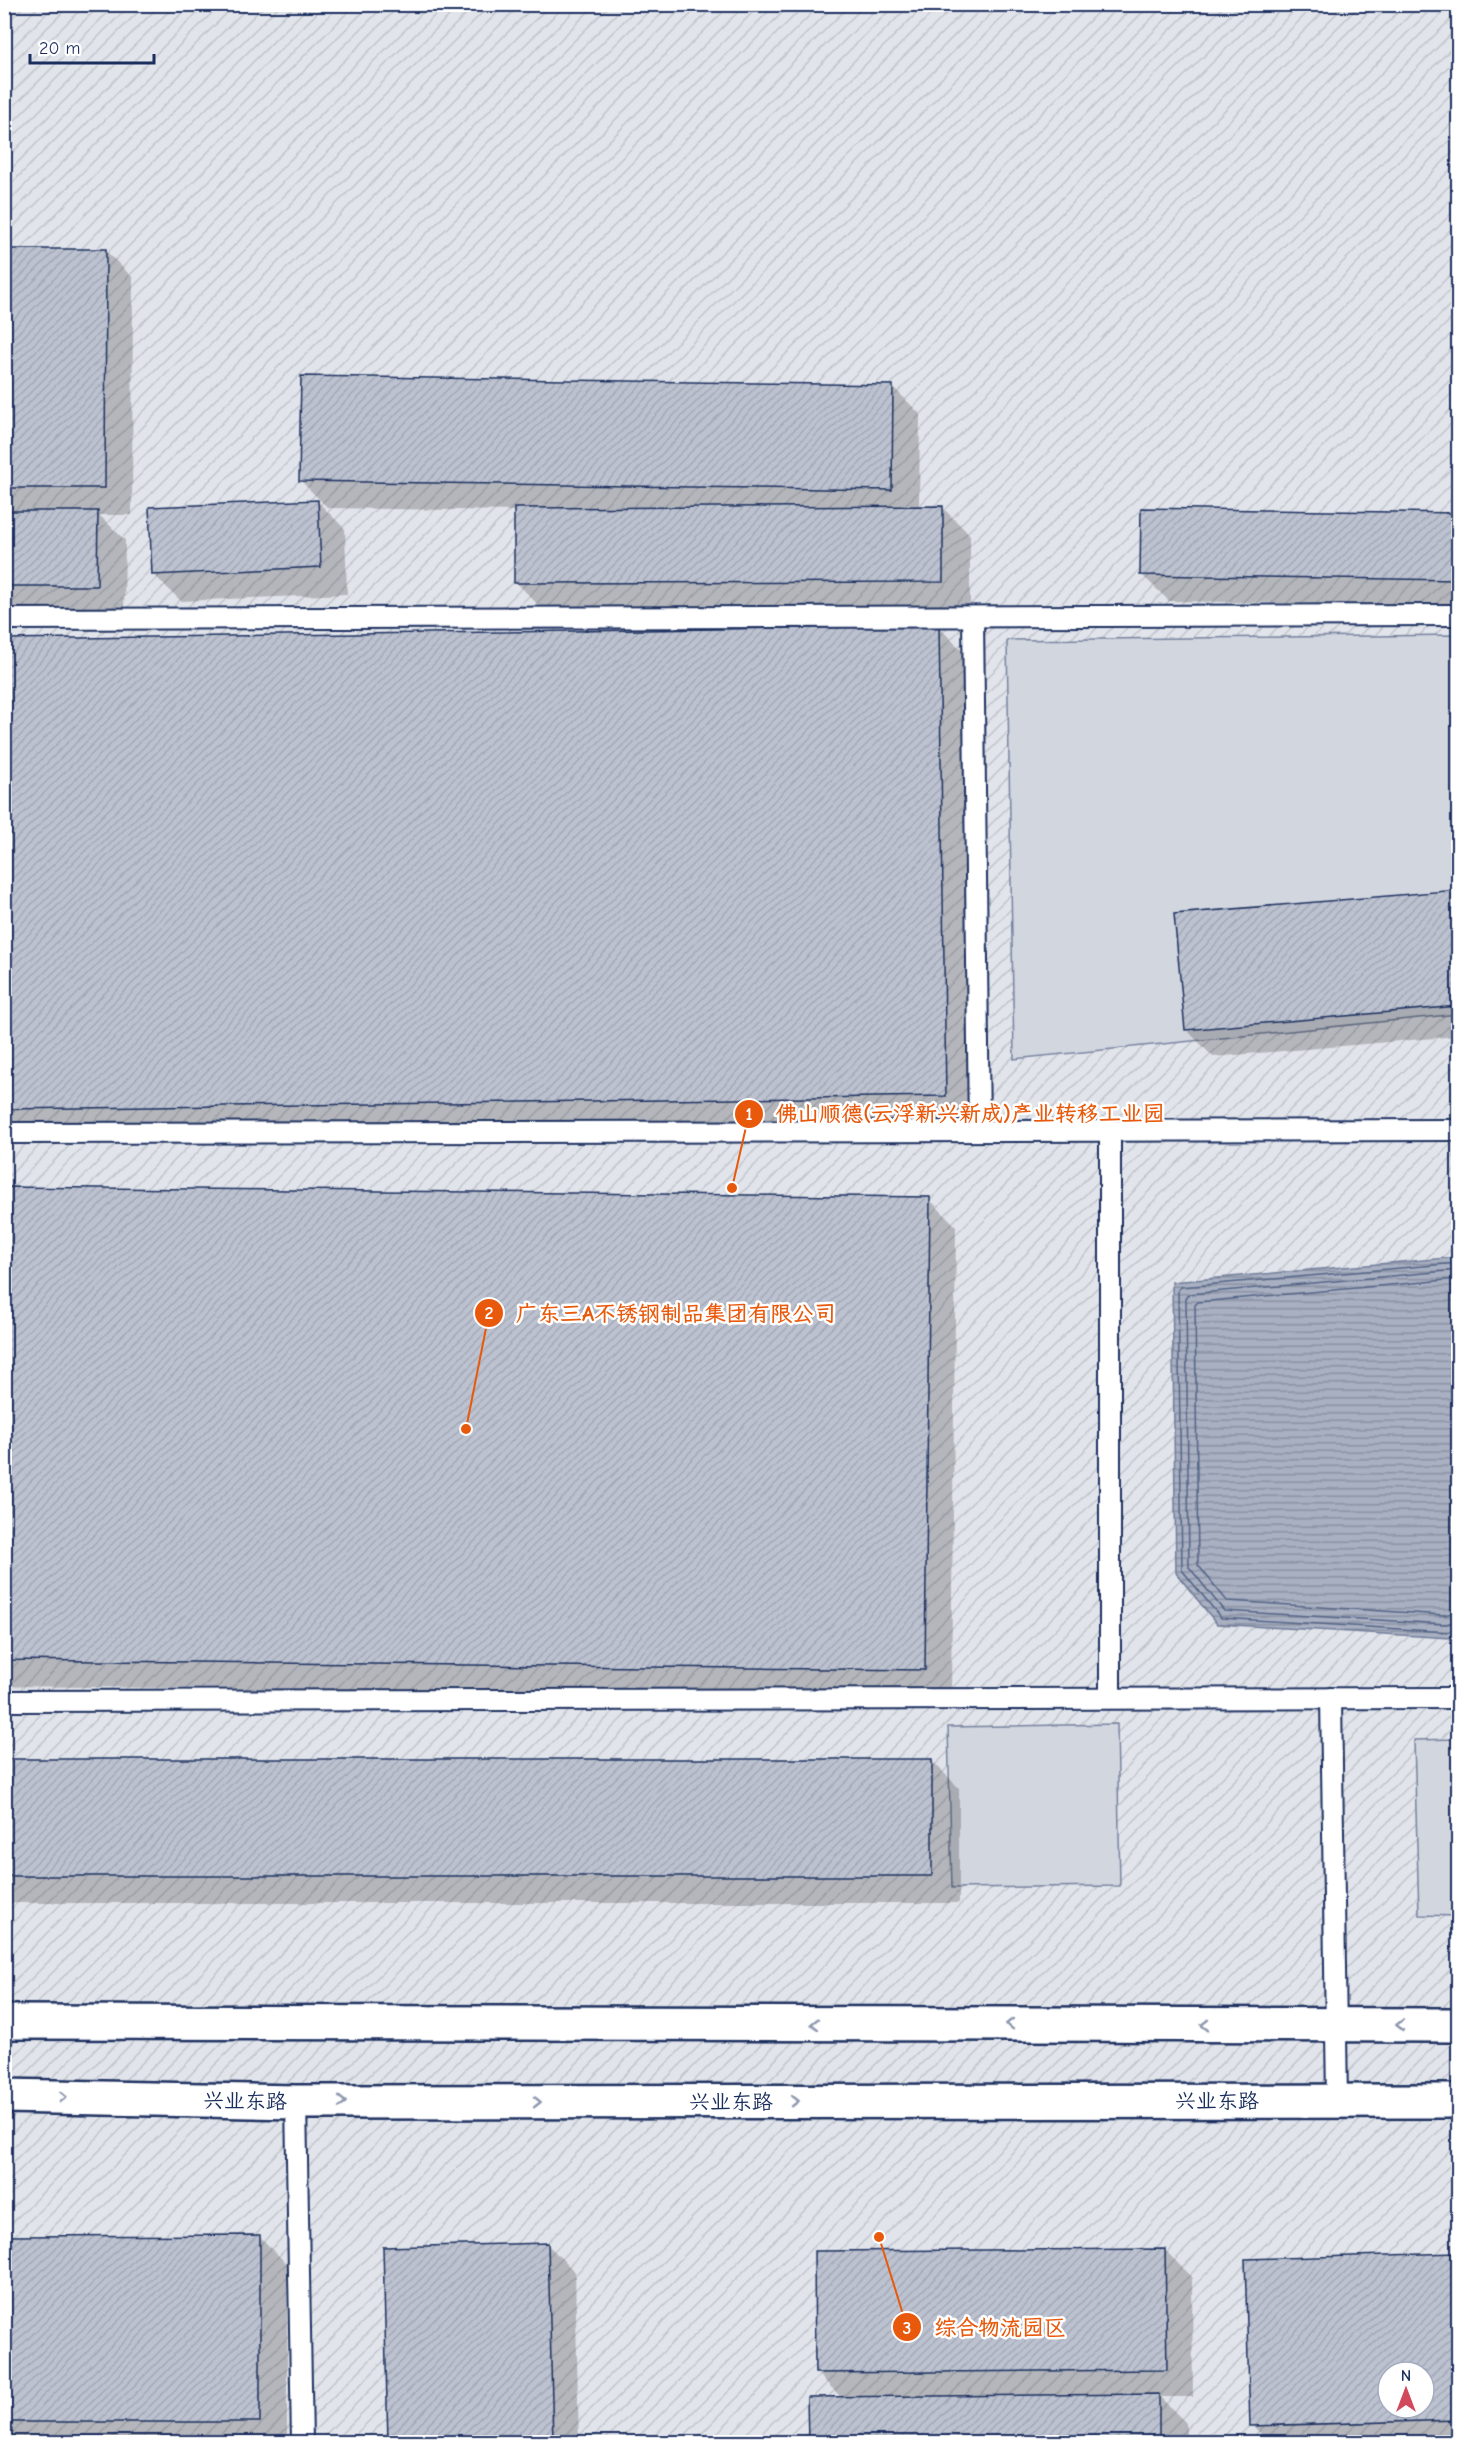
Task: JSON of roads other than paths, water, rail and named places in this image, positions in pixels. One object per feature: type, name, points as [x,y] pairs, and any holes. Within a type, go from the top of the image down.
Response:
[{"type":"street","points":[[4,2022],[1458,2025]]},
{"type":"street","name":"兴业东路","points":[[4,2096],[296,2102],[1458,2101]]},
{"type":"lane","points":[[4,619],[1458,615]]},
{"type":"lane","points":[[973,617],[979,1131]]},
{"type":"lane","points":[[4,1133],[1458,1130]]},
{"type":"lane","points":[[1110,1131],[1110,1698]]},
{"type":"lane","points":[[1331,1698],[1337,2100]]},
{"type":"lane","points":[[4,1701],[1458,1698]]},
{"type":"lane","points":[[296,2102],[302,2442]]},
{"type":"water","points":[[1458,1257],[1458,1633],[1451,1638],[1217,1624],[1176,1573],[1172,1282]]},
{"type":"place","name":"佛山顺德(云浮新兴新成)产业转移工业园","points":[[732,1188]]},
{"type":"place","name":"广东三A不锈钢制品集团有限公司","points":[[466,1429]]},
{"type":"place","name":"综合物流园区","points":[[879,2237]]}]
